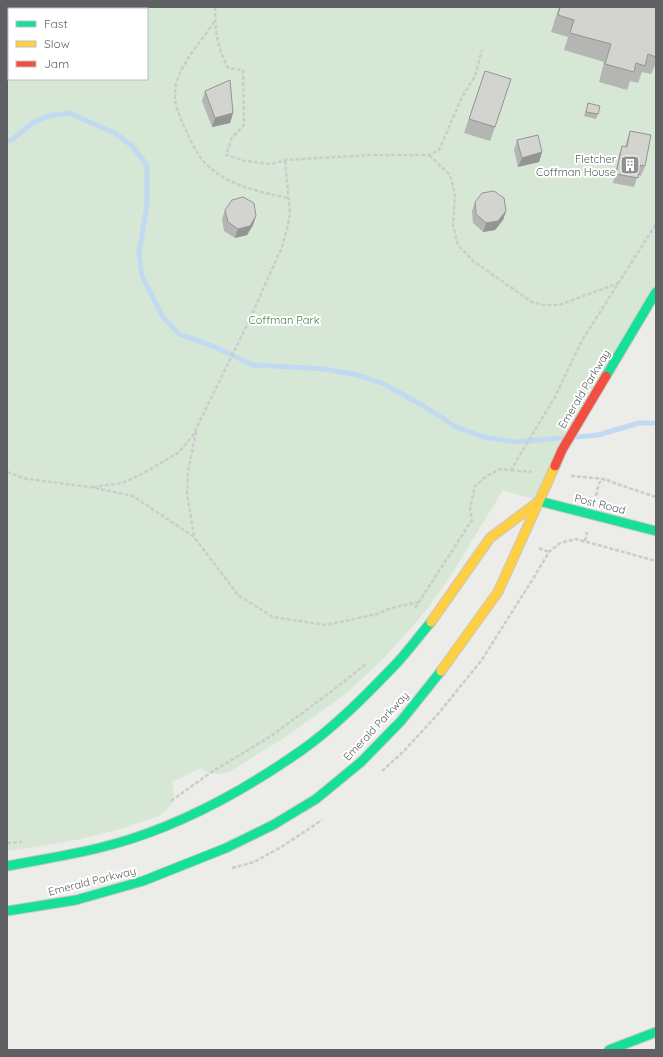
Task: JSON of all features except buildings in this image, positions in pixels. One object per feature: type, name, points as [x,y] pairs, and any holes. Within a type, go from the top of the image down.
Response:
[{"type":"main road","name":"Emerald Parkway","points":[[7,911],[76,900],[143,881],[226,848],[273,825],[316,799],[361,762],[401,721],[434,680],[498,592],[562,450],[656,292]]},
{"type":"main road","name":"Emerald Parkway","points":[[7,866],[114,844],[150,832],[207,808],[248,785],[303,749],[345,714],[397,663],[435,617],[490,538],[539,501]]},
{"type":"main road","name":"Post Road","points":[[539,501],[656,531]]},
{"type":"main road","points":[[609,1050],[656,1032]]},
{"type":"path","points":[[214,7],[217,41],[228,68],[242,70],[244,125],[232,138],[226,155],[245,161],[271,164],[285,160],[371,156],[430,156],[439,150],[462,97],[475,76],[482,50]]},
{"type":"path","points":[[215,21],[184,65],[177,80],[174,97],[177,110],[190,139],[200,156],[211,169],[223,178],[240,185],[269,194],[289,198]]},
{"type":"path","points":[[430,156],[450,175],[455,194],[453,226],[458,245],[473,261],[532,302],[543,305],[559,305],[620,283]]},
{"type":"path","points":[[90,487],[122,483],[140,475],[178,454],[192,437],[247,325],[282,247],[288,229],[290,214],[285,160]]},
{"type":"path","points":[[411,614],[472,520],[470,509],[475,486],[487,476],[500,469],[511,470],[555,397],[581,342],[620,283],[656,224]]},
{"type":"path","points":[[194,537],[187,494],[188,471],[197,427]]},
{"type":"path","points":[[7,472],[27,479],[90,487],[133,496],[194,537],[238,595],[273,617],[326,625],[377,614],[392,608],[420,602]]},
{"type":"path","points":[[605,479],[656,498]]},
{"type":"path","points":[[165,803],[172,800],[210,773],[271,736],[371,660]]},
{"type":"path","points":[[7,843],[29,841]]},
{"type":"green space","name":"Coffman Park","points":[[7,7],[656,7],[656,292],[539,501],[503,490],[451,575],[425,612],[386,656],[348,692],[290,734],[229,772],[214,774],[201,768],[172,782],[172,802],[165,811],[159,815],[125,828],[58,843],[7,851]]},
{"type":"waterway","points":[[7,142],[34,122],[48,116],[69,113],[115,133],[132,146],[147,165],[147,205],[139,253],[142,276],[163,317],[179,334],[215,347],[253,365],[324,369],[358,375],[384,384],[422,405],[456,427],[484,437],[515,442],[562,438]]},
{"type":"waterway","points":[[576,437],[598,435],[639,423],[656,423]]},
{"type":"traffic: fast","points":[[606,376],[656,292]]},
{"type":"traffic: fast","points":[[539,501],[656,531]]},
{"type":"traffic: fast","points":[[7,866],[88,851],[139,836],[164,827],[212,805],[258,779],[315,741],[339,720],[396,664],[431,622]]},
{"type":"traffic: fast","points":[[7,911],[76,900],[143,881],[226,848],[273,825],[316,799],[361,762],[401,721],[441,671]]},
{"type":"traffic: fast","points":[[609,1050],[656,1032]]},
{"type":"traffic: slow","points":[[441,671],[498,592],[555,466]]},
{"type":"traffic: slow","points":[[431,622],[490,538],[538,502]]},
{"type":"traffic: jam","points":[[555,466],[562,450],[606,376]]},
{"type":"place","name":"Fletcher Coffman House","points":[[630,165]]}]
